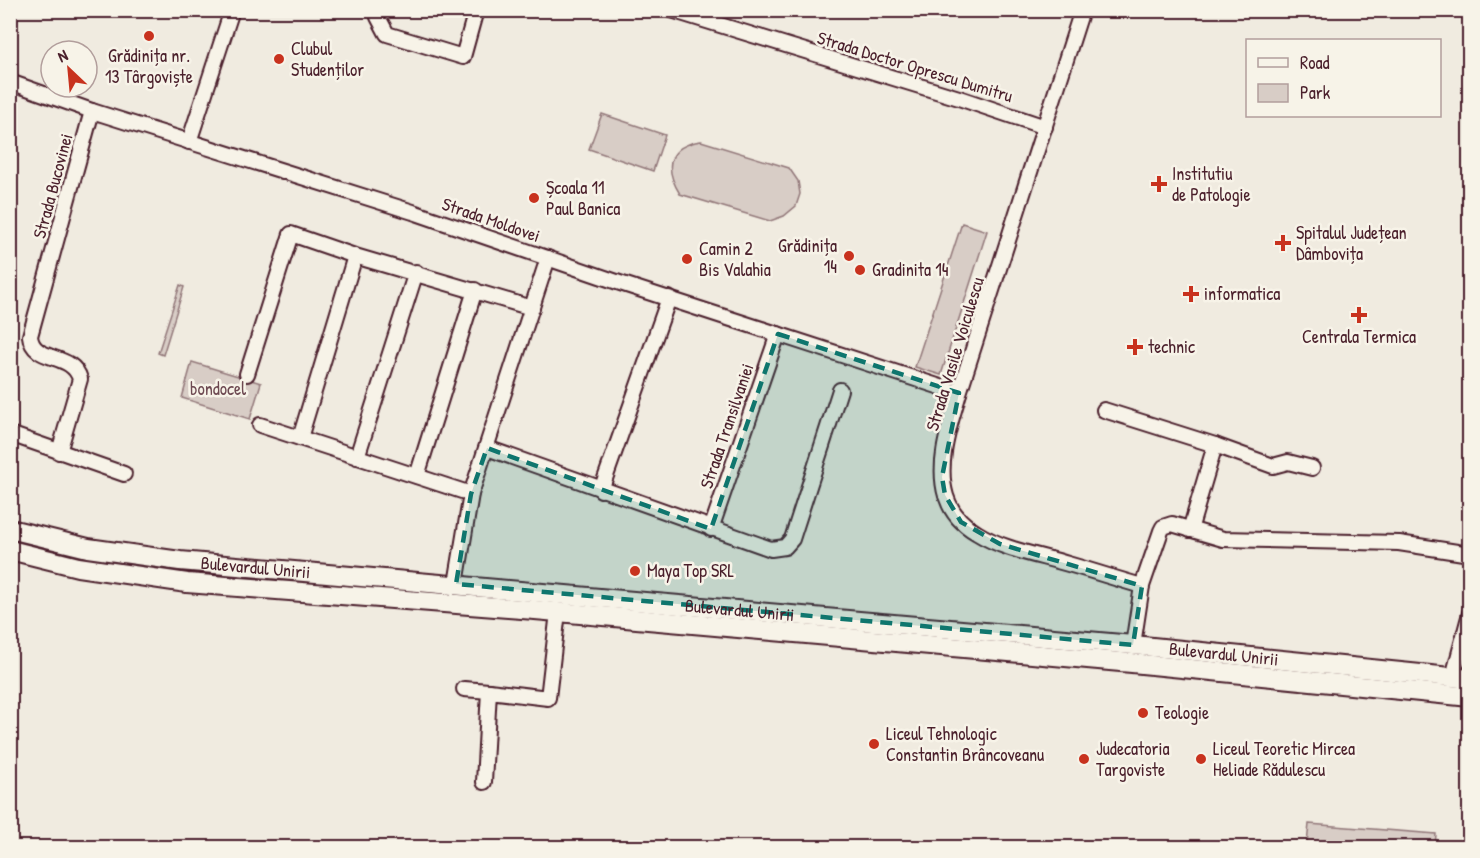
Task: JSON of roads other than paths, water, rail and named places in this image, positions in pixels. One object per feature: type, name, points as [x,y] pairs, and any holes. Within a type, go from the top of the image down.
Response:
[{"type":"main road","name":"Bulevardul Unirii","points":[[10,529],[88,548],[230,566],[560,593],[1133,645],[1312,663],[1461,687]]},
{"type":"main road","name":"Bulevardul Unirii","points":[[10,550],[78,567],[229,587],[558,612],[1132,663],[1311,682],[1461,687]]},
{"type":"main road","points":[[165,580],[168,559]]},
{"type":"main road","points":[[229,587],[230,566]]},
{"type":"main road","points":[[454,604],[456,584]]},
{"type":"main road","points":[[558,612],[560,593]]},
{"type":"main road","points":[[1132,663],[1133,645]]},
{"type":"main road","points":[[1311,682],[1312,663]]},
{"type":"street","points":[[189,142],[232,10]]},
{"type":"street","points":[[379,10],[378,17],[387,34],[463,57],[476,10]]},
{"type":"street","name":"Strada Doctor Oprescu Dumitru","points":[[671,10],[1045,127]]},
{"type":"street","name":"Strada Vasile Voiculescu","points":[[1082,10],[959,393],[944,456],[942,477],[945,495],[951,509],[961,522],[978,534],[1010,547],[1142,586]]},
{"type":"street","name":"Strada Moldovei","points":[[10,82],[92,111],[413,212],[959,393]]},
{"type":"street","name":"Strada Bucovinei","points":[[59,452],[80,379],[72,365],[36,350],[31,345],[30,336],[92,111]]},
{"type":"street","points":[[247,374],[291,234],[355,256],[416,272],[532,308]]},
{"type":"street","points":[[300,438],[355,256]]},
{"type":"street","points":[[456,584],[471,494],[548,258]]},
{"type":"street","points":[[357,457],[416,272]]},
{"type":"street","points":[[417,476],[475,290]]},
{"type":"street","points":[[601,490],[669,298]]},
{"type":"street","name":"Strada Transilvaniei","points":[[711,529],[778,334]]},
{"type":"street","points":[[487,448],[771,549],[785,547],[792,539],[840,390]]},
{"type":"street","points":[[1104,410],[1273,466],[1288,462],[1312,468]]},
{"type":"street","points":[[260,426],[471,494]]},
{"type":"street","points":[[10,434],[124,474]]},
{"type":"street","points":[[1190,530],[1215,445]]},
{"type":"street","points":[[1133,645],[1142,586],[1163,527],[1172,524],[1223,539],[1399,543],[1470,554]]},
{"type":"street","points":[[464,689],[548,698],[558,612]]},
{"type":"street","points":[[1461,687],[1470,613]]},
{"type":"street","points":[[484,782],[489,690]]},
{"type":"place","name":"Grădinița nr. 13 Târgoviște","points":[[149,36]]},
{"type":"place","name":"Clubul Studenților","points":[[279,59]]},
{"type":"place","name":"Institutiu de Patologie","points":[[1159,184]]},
{"type":"place","name":"Școala 11 Paul Banica","points":[[534,198]]},
{"type":"place","name":"Spitalul Județean Dâmbovița","points":[[1283,243]]},
{"type":"place","name":"Grădinița 14","points":[[849,256]]},
{"type":"place","name":"Camin 2 Bis Valahia","points":[[687,259]]},
{"type":"place","name":"Gradinita 14","points":[[860,270]]},
{"type":"place","name":"informatica","points":[[1191,294]]},
{"type":"place","name":"Centrala Termica","points":[[1359,315]]},
{"type":"place","name":"technic","points":[[1135,347]]},
{"type":"place","name":"Maya Top SRL","points":[[635,571]]},
{"type":"place","name":"Teologie","points":[[1143,713]]},
{"type":"place","name":"Liceul Tehnologic Constantin Brâncoveanu","points":[[874,744]]},
{"type":"place","name":"Judecatoria Targoviste","points":[[1084,759]]},
{"type":"place","name":"Liceul Teoretic Mircea Heliade Rădulescu","points":[[1201,759]]},
{"type":"park label","name":"bondocel","points":[[218,389]]}]
